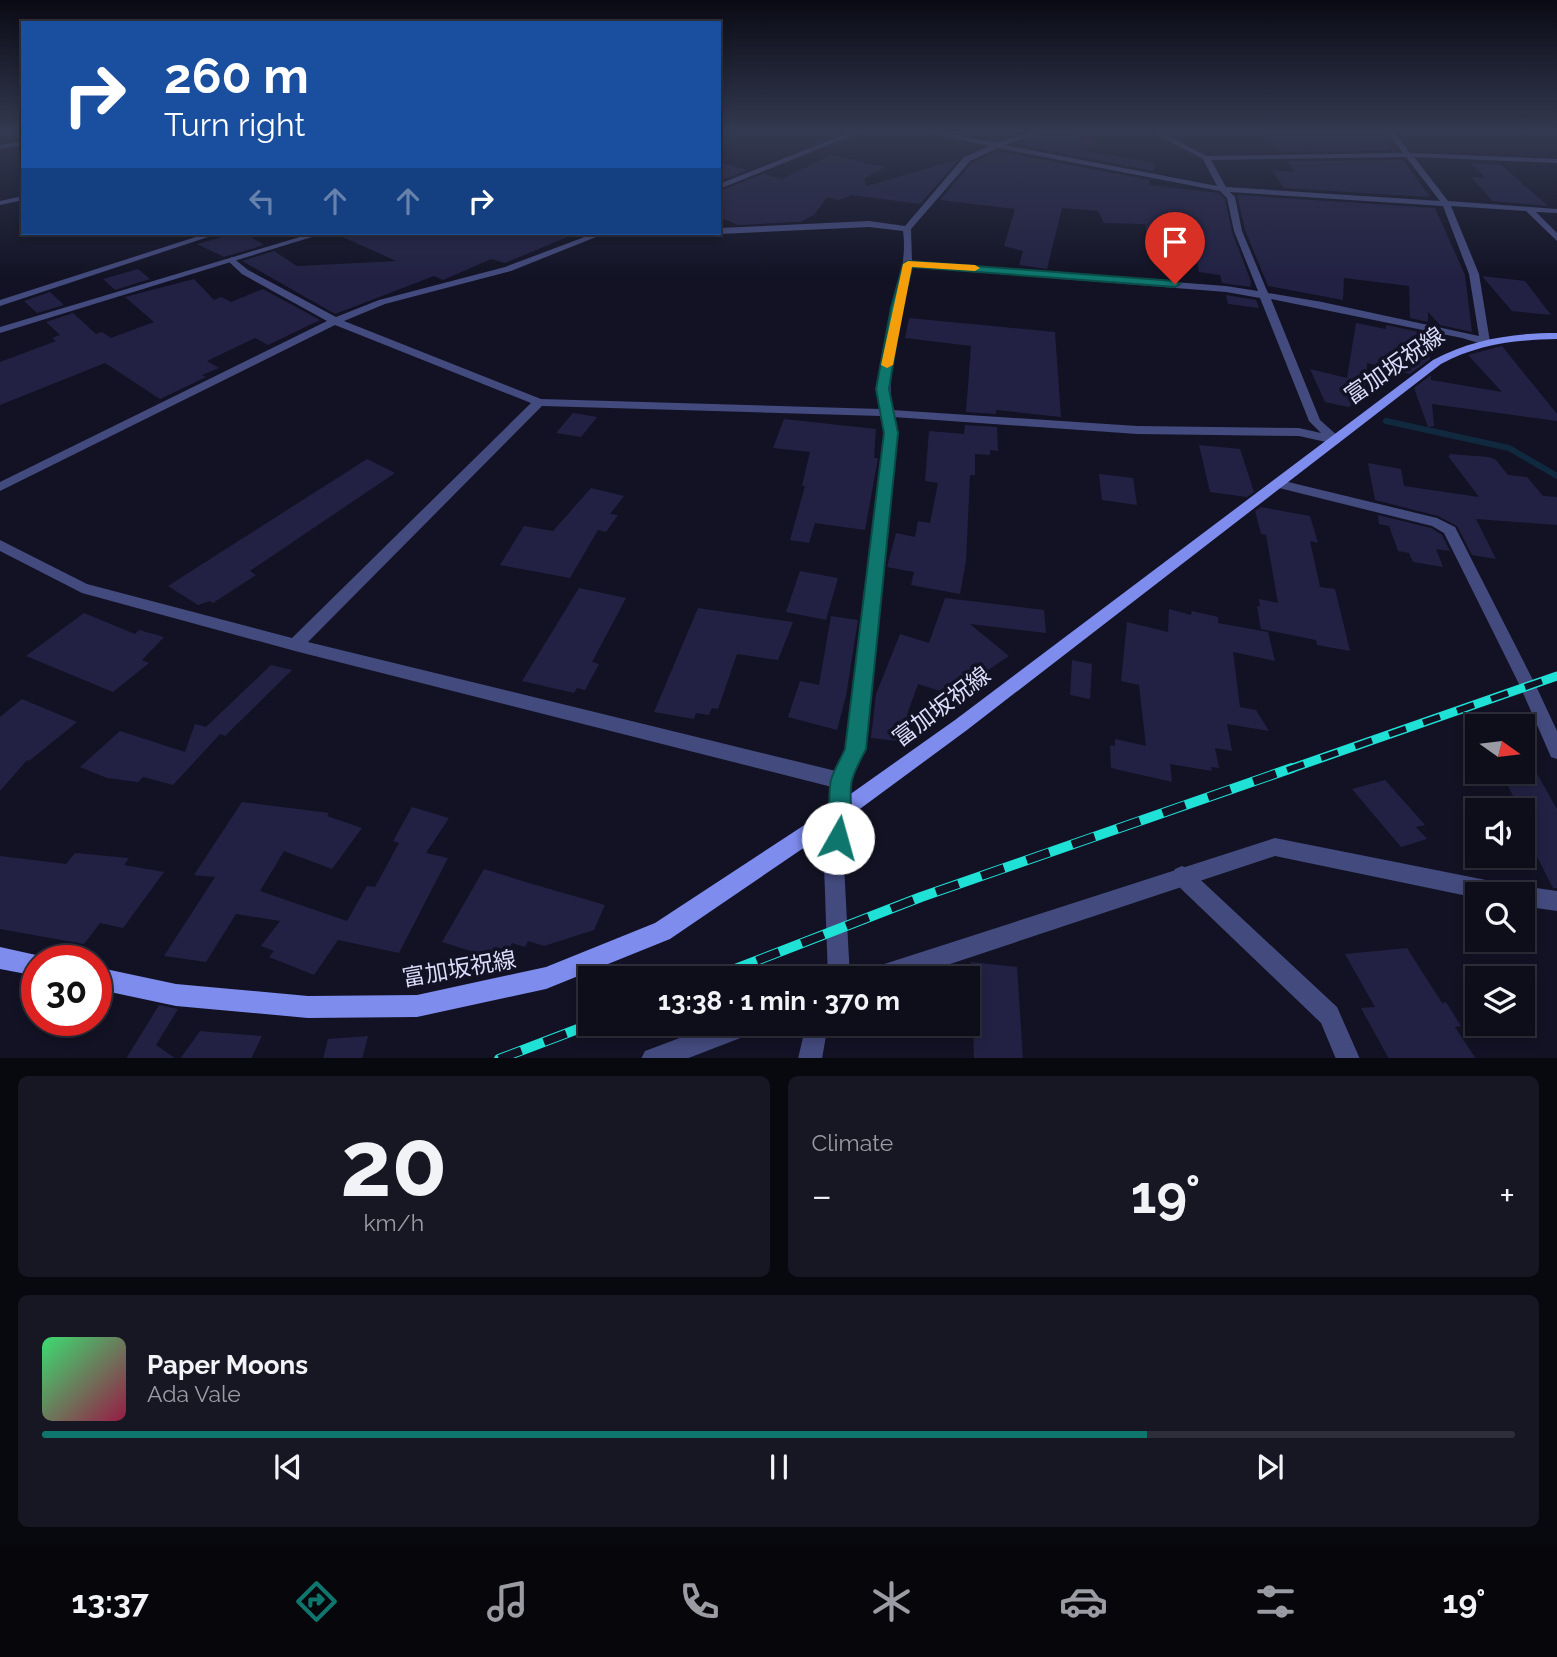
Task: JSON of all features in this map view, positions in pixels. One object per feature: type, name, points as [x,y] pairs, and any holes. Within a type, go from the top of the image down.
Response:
[{"type":"main road","name":"富加坂祝線","points":[[112,981],[176,995],[308,1007],[417,1006],[546,978],[662,931],[842,811],[961,726],[1437,362],[1460,349],[1485,342],[1557,336]]},
{"type":"main road","points":[[0,958],[21,962]]},
{"type":"street","points":[[838,966],[834,865],[842,811],[841,781],[855,749],[891,433],[885,413],[883,389],[897,308],[908,264],[908,229],[949,180]]},
{"type":"street","points":[[1177,180],[1223,189],[1557,211]]},
{"type":"street","points":[[1218,180],[1231,197],[1238,231],[1315,421],[1335,440]]},
{"type":"street","points":[[908,264],[1123,279],[1262,294],[1426,327],[1485,342],[1474,274],[1446,204],[1426,180]]},
{"type":"street","points":[[0,203],[21,198]]},
{"type":"street","points":[[1527,208],[1557,238]]},
{"type":"street","points":[[721,231],[869,224],[908,229]]},
{"type":"street","points":[[0,303],[210,235]]},
{"type":"street","points":[[0,330],[314,235]]},
{"type":"street","points":[[0,487],[335,321],[382,302],[508,269],[597,235]]},
{"type":"street","points":[[232,260],[244,272],[335,321],[540,402],[885,413],[1137,430],[1299,432],[1335,440]]},
{"type":"street","points":[[295,645],[540,402]]},
{"type":"street","points":[[1280,484],[1437,523],[1450,530],[1528,686],[1557,751]]},
{"type":"street","points":[[0,545],[82,588],[295,645],[841,781]]},
{"type":"street","points":[[911,966],[1275,847],[1465,886]]},
{"type":"street","points":[[1182,876],[1329,1015],[1348,1058]]},
{"type":"street","points":[[1535,898],[1557,901]]},
{"type":"street","points":[[656,1058],[715,1036]]},
{"type":"street","points":[[810,1058],[815,1036]]},
{"type":"building","points":[[747,180],[865,180],[867,186],[886,180],[940,180],[920,204],[852,195],[839,200],[827,197],[814,215],[800,222],[738,225],[721,218],[721,190]]},
{"type":"building","points":[[957,180],[1150,180],[1149,185],[1219,193],[1225,199],[1232,232],[1252,284],[1250,283],[1251,287],[1222,283],[1220,275],[1199,272],[1194,244],[1147,239],[1145,224],[1104,223],[1098,211],[1062,208],[1047,269],[1019,265],[1023,251],[1004,246],[1015,209],[940,200]]},
{"type":"building","points":[[1279,180],[1418,180],[1430,197],[1284,188]]},
{"type":"building","points":[[1474,180],[1519,180],[1548,206],[1493,201]]},
{"type":"building","points":[[1237,195],[1435,208],[1465,275],[1472,332],[1440,325],[1428,312],[1428,322],[1410,318],[1409,286],[1344,278],[1343,300],[1268,286],[1245,230]]},
{"type":"building","points":[[230,235],[248,235],[264,245],[224,257],[197,244]]},
{"type":"building","points":[[338,235],[572,235],[505,263],[491,259],[443,280],[434,276],[335,314],[242,261],[274,251],[297,266],[396,261]]},
{"type":"building","points":[[138,269],[150,279],[115,290],[103,279]]},
{"type":"building","points":[[1482,276],[1525,281],[1551,315],[1512,311]]},
{"type":"building","points":[[194,279],[214,300],[221,297],[231,302],[263,289],[320,320],[268,345],[255,338],[207,361],[219,368],[160,399],[105,363],[0,405],[0,362],[56,341],[52,338],[60,335],[46,322],[73,313],[96,334],[102,332],[111,338],[154,322],[125,297]]},
{"type":"building","points":[[50,292],[64,305],[37,313],[24,301]]},
{"type":"building","points":[[1226,295],[1256,300],[1259,308],[1228,304]]},
{"type":"building","points":[[909,318],[1055,332],[1061,417],[996,410],[996,414],[966,412],[971,346],[905,338]]},
{"type":"building","points":[[1356,323],[1386,329],[1386,325],[1429,334],[1430,359],[1410,374],[1367,363],[1365,392],[1358,391],[1358,401],[1352,399],[1351,406],[1348,407],[1325,402],[1310,369],[1347,378]]},
{"type":"building","points":[[1502,346],[1557,414],[1557,421],[1432,404],[1434,426],[1428,427],[1414,388],[1431,375],[1431,380],[1502,392],[1468,355]]},
{"type":"building","points":[[573,413],[597,417],[581,437],[556,433]]},
{"type":"building","points":[[784,419],[876,429],[874,458],[878,458],[865,530],[815,523],[809,543],[790,540],[805,486],[802,486],[810,452],[773,448]]},
{"type":"building","points":[[965,425],[997,427],[998,451],[990,450],[990,455],[975,454],[975,475],[970,475],[966,561],[960,594],[911,585],[914,572],[887,567],[896,533],[915,537],[918,521],[930,523],[938,483],[925,481],[929,431],[964,434]]},
{"type":"building","points":[[1199,445],[1240,449],[1254,492],[1247,497],[1210,492]]},
{"type":"building","points":[[1449,454],[1489,457],[1496,460],[1508,475],[1527,477],[1543,496],[1557,497],[1557,525],[1476,519],[1496,559],[1472,555],[1457,526],[1438,516],[1375,500],[1368,463],[1401,469],[1404,486],[1479,497]]},
{"type":"building","points":[[367,459],[395,473],[250,571],[256,575],[213,603],[210,601],[198,605],[168,586]]},
{"type":"building","points":[[1099,474],[1133,478],[1137,505],[1102,500]]},
{"type":"building","points":[[591,488],[624,496],[610,514],[618,515],[606,532],[598,530],[570,578],[500,565],[524,526],[553,531]]},
{"type":"building","points":[[1261,507],[1310,516],[1318,543],[1310,541],[1320,587],[1335,589],[1350,651],[1317,645],[1316,640],[1261,629],[1257,606],[1260,607],[1259,599],[1278,603],[1266,535],[1261,534],[1255,511]]},
{"type":"building","points":[[1378,515],[1431,528],[1442,535],[1450,551],[1436,549],[1443,567],[1413,562],[1409,553],[1398,551],[1389,526],[1379,524]]},
{"type":"building","points":[[800,571],[838,578],[826,620],[786,612]]},
{"type":"building","points":[[579,588],[626,598],[592,662],[599,664],[585,690],[577,688],[574,693],[522,681]]},
{"type":"building","points":[[945,598],[1044,610],[1046,633],[970,624],[1009,656],[988,670],[978,682],[970,680],[967,692],[961,691],[959,697],[918,684],[908,712],[905,732],[897,741],[871,738],[876,694],[900,634],[929,643]]},
{"type":"building","points":[[698,608],[793,622],[778,660],[737,654],[718,709],[712,708],[709,715],[696,713],[694,719],[654,712]]},
{"type":"building","points":[[1169,609],[1191,615],[1192,611],[1218,617],[1218,623],[1268,632],[1275,661],[1233,652],[1240,707],[1256,710],[1269,731],[1227,724],[1232,751],[1215,748],[1219,768],[1211,767],[1212,771],[1170,764],[1172,782],[1111,768],[1110,745],[1115,746],[1115,739],[1146,746],[1139,685],[1121,681],[1127,622],[1168,632]]},
{"type":"building","points":[[84,613],[135,634],[139,630],[164,637],[142,660],[149,663],[113,692],[26,656]]},
{"type":"building","points":[[831,616],[858,620],[846,696],[837,730],[788,717],[800,681],[819,685]]},
{"type":"building","points":[[1072,660],[1092,664],[1090,699],[1070,695]]},
{"type":"building","points":[[271,665],[292,670],[225,736],[220,734],[173,785],[143,777],[138,782],[107,778],[80,767],[120,731],[185,752],[195,724],[206,727]]},
{"type":"building","points":[[22,699],[77,722],[27,760],[0,791],[0,717]]},
{"type":"building","points":[[1536,772],[1557,809],[1557,888],[1553,888],[1535,853],[1535,798],[1514,798],[1507,784],[1535,784]]},
{"type":"building","points":[[1385,780],[1425,825],[1416,827],[1427,839],[1401,847],[1352,789]]},
{"type":"building","points":[[242,802],[329,813],[327,816],[362,828],[332,869],[284,851],[260,891],[347,921],[367,886],[375,887],[399,843],[393,841],[412,807],[449,818],[426,853],[448,858],[399,953],[338,940],[314,975],[269,957],[274,951],[261,946],[280,921],[236,914],[206,962],[164,956],[215,877],[194,875]]},
{"type":"building","points":[[75,853],[129,858],[124,865],[164,872],[123,928],[100,923],[84,944],[0,929],[0,856],[66,864]]},
{"type":"building","points":[[484,869],[605,905],[594,930],[544,946],[528,941],[525,947],[512,943],[508,951],[495,947],[490,957],[442,942]]},
{"type":"building","points":[[1407,948],[1442,1003],[1446,1002],[1461,1026],[1455,1027],[1475,1058],[1388,1058],[1361,1008],[1375,1007],[1345,954]]},
{"type":"building","points":[[971,962],[1017,967],[1023,1058],[974,1058],[973,1036],[980,1036],[980,966],[971,966]]},
{"type":"building","points":[[159,1005],[178,1009],[156,1045],[175,1058],[127,1058]]},
{"type":"building","points":[[200,1031],[262,1036],[251,1058],[181,1058]]},
{"type":"building","points":[[368,1036],[362,1058],[323,1058],[328,1039]]},
{"type":"waterway","points":[[1386,421],[1509,448],[1557,476]]},
{"type":"railway","points":[[1287,770],[1557,676]]},
{"type":"railway","points":[[743,966],[921,897],[1292,768]]},
{"type":"railway","points":[[502,1058],[578,1029]]},
{"type":"slow traffic","points":[[887,365],[908,264],[975,268]]},
{"type":"route","points":[[838,838],[842,811],[841,781],[855,749],[891,433],[885,413],[883,389],[897,308],[908,264],[1175,284]]}]
